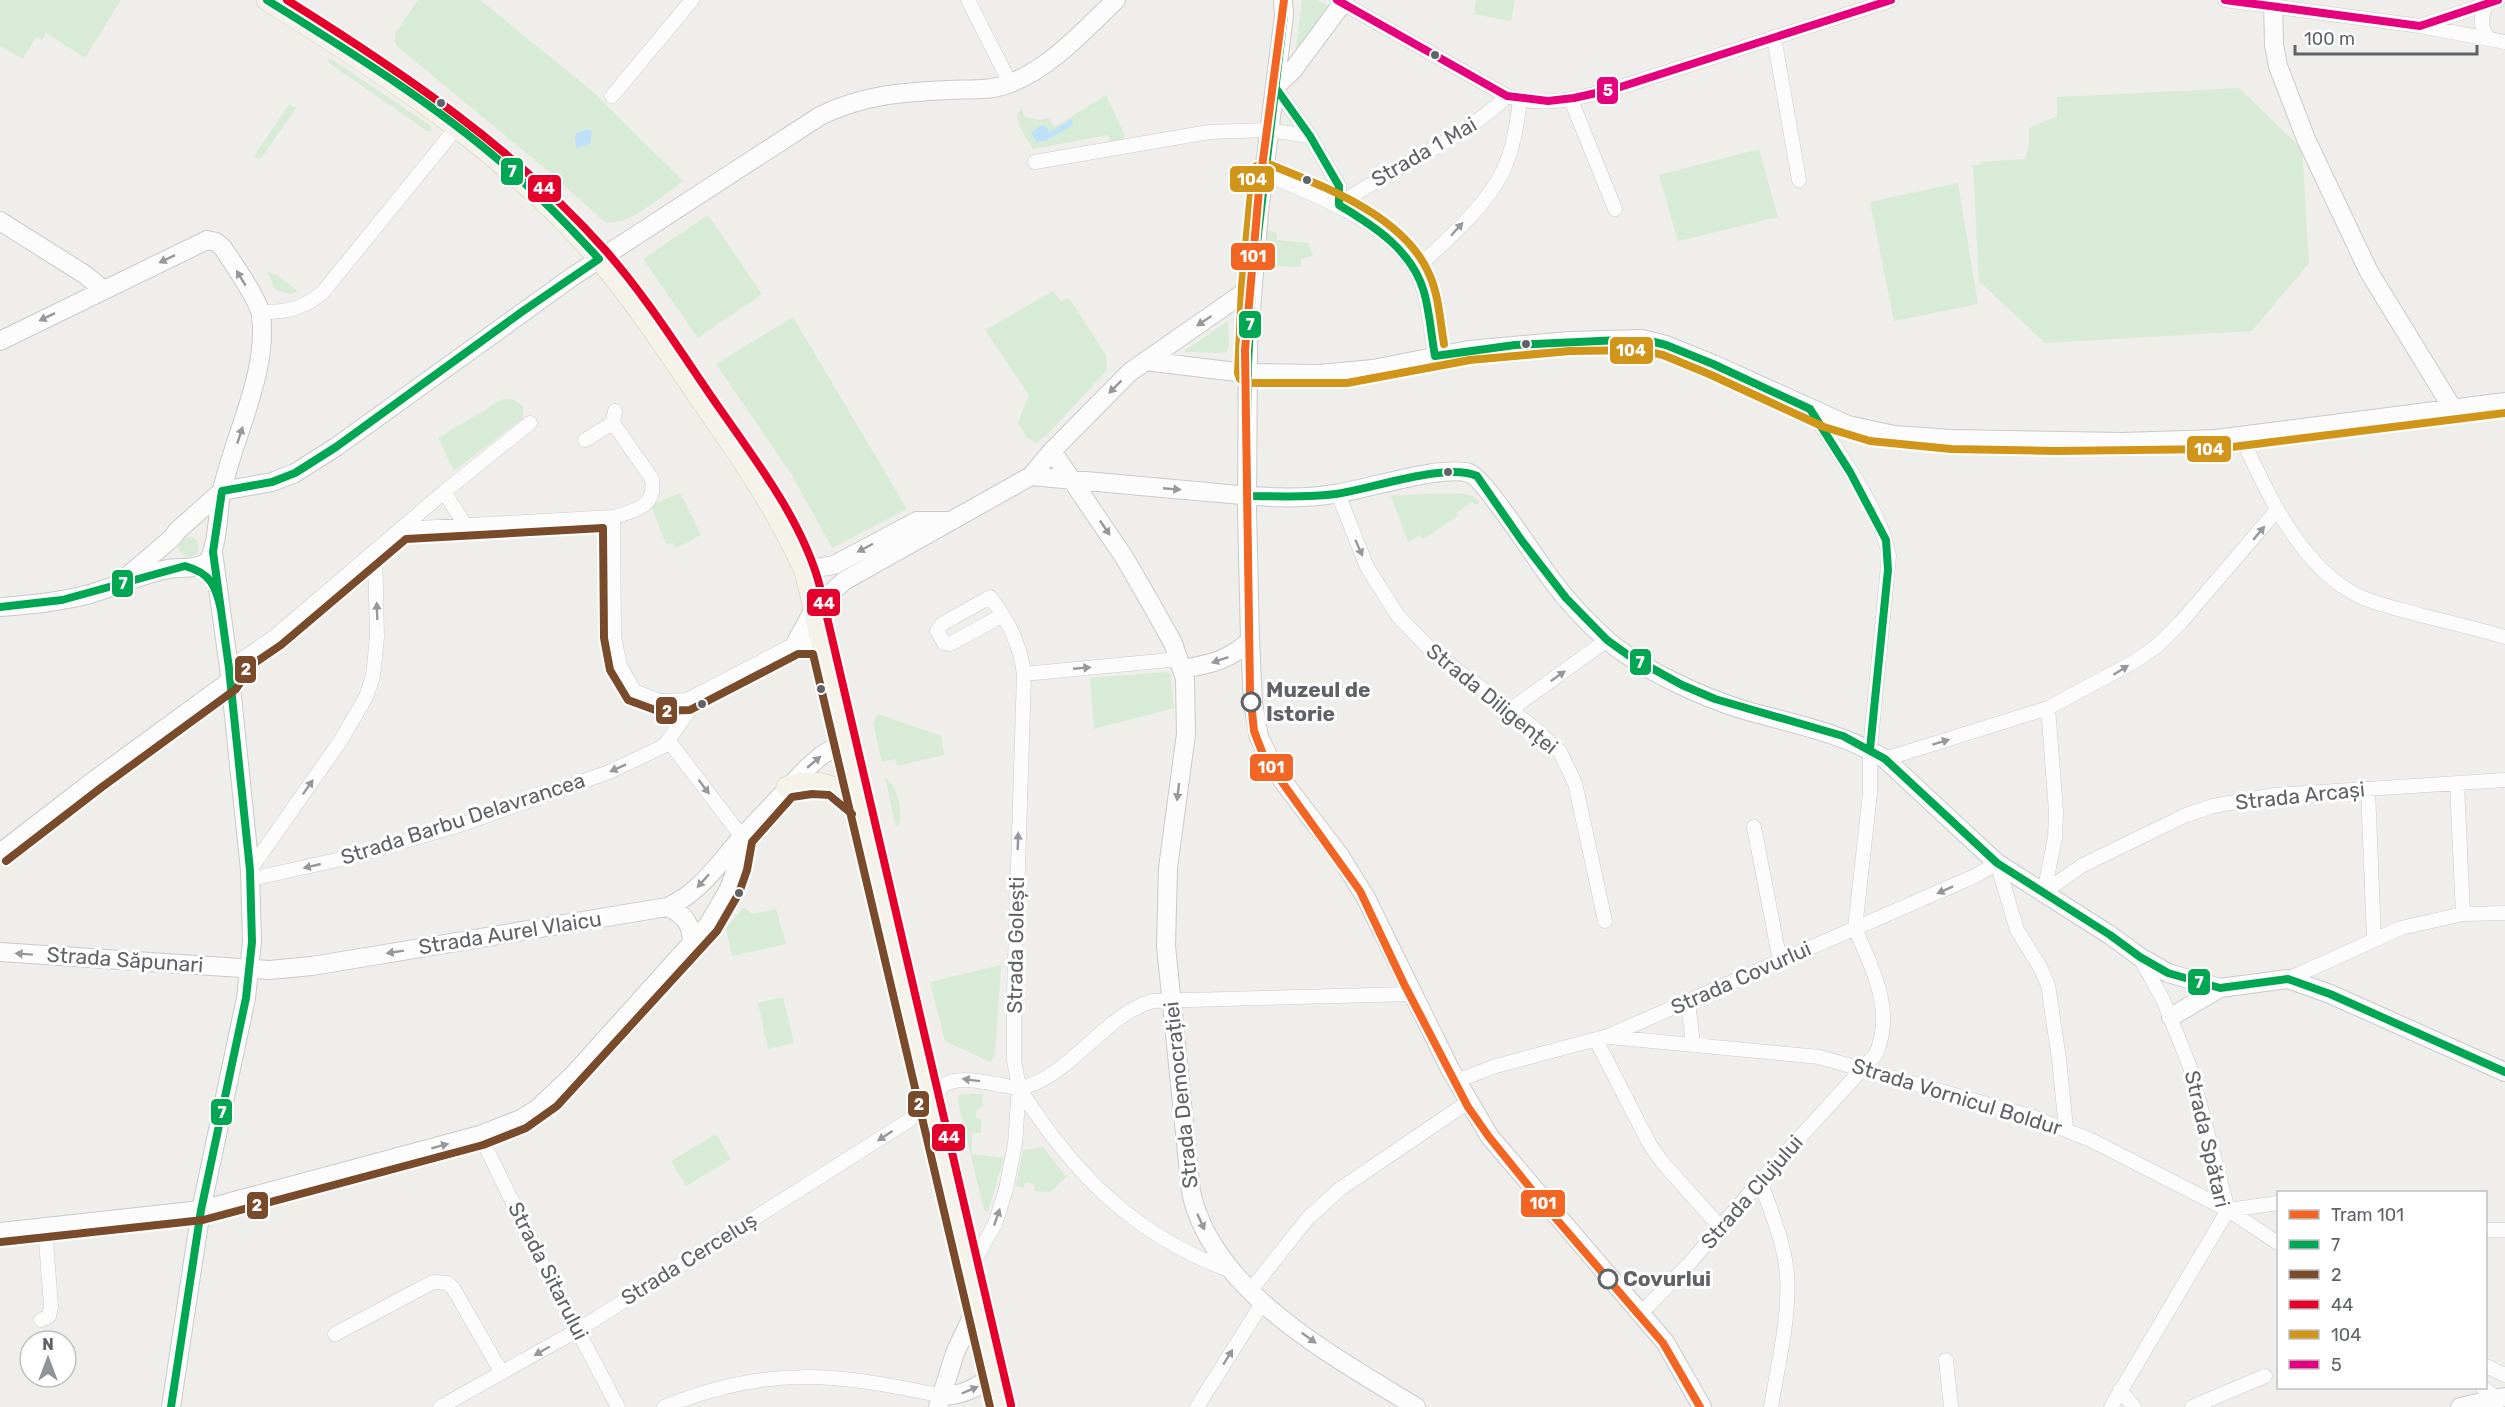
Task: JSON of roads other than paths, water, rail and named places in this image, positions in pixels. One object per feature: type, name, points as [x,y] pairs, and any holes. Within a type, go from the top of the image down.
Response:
[{"type":"main road","points":[[267,0],[356,57],[457,127],[515,174],[599,259],[736,450],[767,498],[804,570],[1001,1407]]},
{"type":"main road","points":[[118,584],[222,491],[272,482],[296,473],[336,447],[523,311],[599,259],[802,127],[836,108],[875,96],[898,92],[994,88],[1010,83],[1025,76],[1058,52],[1116,0]]},
{"type":"main road","points":[[1283,0],[1284,15],[1263,173],[1252,287],[1248,373],[1251,640],[1253,702],[1259,737],[1282,780],[1340,856],[1366,898],[1411,994],[1456,1081],[1490,1137],[1671,1352],[1702,1407]]},
{"type":"main road","points":[[1275,87],[1293,70],[1342,1]]},
{"type":"main road","points":[[2273,4],[2274,45],[2280,74],[2332,197],[2369,272],[2453,409]]},
{"type":"main road","points":[[0,221],[84,274],[99,292]]},
{"type":"main road","points":[[0,341],[205,241],[214,241],[220,245],[261,312],[260,351],[256,373],[243,427],[222,491],[213,549],[205,564],[118,584],[62,600],[0,607]]},
{"type":"main road","points":[[795,644],[814,609],[844,581],[1031,476],[1052,451],[1130,372],[1252,287]]},
{"type":"main road","points":[[1145,361],[1248,373],[1346,373],[1435,356],[1515,345],[1642,339],[1666,345],[1713,364],[1848,425],[1872,431],[1920,437],[2122,442],[2190,440],[2241,436],[2505,402]]},
{"type":"main road","points":[[1052,451],[1129,566],[1165,628],[1182,669],[1228,658],[1240,651],[1251,640]]},
{"type":"main road","points":[[1031,476],[1248,496],[1312,497],[1338,494],[1436,473],[1468,472],[1477,477],[1488,489],[1555,585],[1607,640],[1661,674],[1715,699],[1744,710],[1822,729],[1877,754],[1997,863],[2168,973],[2220,988]]},
{"type":"main road","points":[[804,570],[834,564],[917,521],[950,521]]},
{"type":"main road","points":[[171,1407],[201,1210],[250,969],[252,942],[250,874],[230,674],[213,549],[210,534],[204,528],[190,524],[176,533],[171,546],[173,556],[216,584]]},
{"type":"main road","name":"Strada Democrației","points":[[1182,669],[1186,734],[1166,902],[1170,999],[1194,1207],[1206,1233],[1234,1272],[1257,1297],[1330,1353],[1416,1407]]},
{"type":"main road","points":[[0,853],[230,674]]},
{"type":"main road","name":"Strada Aurel Vlaicu","points":[[250,969],[312,966],[667,907],[685,898],[698,887],[787,787],[822,755],[844,742]]},
{"type":"main road","points":[[787,787],[812,783],[832,785],[839,788],[859,806]]},
{"type":"main road","points":[[0,1232],[201,1210],[480,1134],[521,1119],[549,1099],[574,1074],[692,944],[712,918],[729,890],[737,867],[742,837]]},
{"type":"main road","points":[[667,907],[683,915],[687,921],[692,944]]},
{"type":"main road","name":"Strada Săpunari","points":[[0,952],[250,969]]},
{"type":"main road","points":[[2171,1017],[2220,988],[2288,978],[2505,1072]]},
{"type":"main road","points":[[940,1401],[955,1353],[978,1304]]},
{"type":"main road","points":[[940,1401],[976,1388],[994,1374]]},
{"type":"main road","points":[[2460,1407],[2501,1398]]},
{"type":"street","points":[[612,96],[692,0]]},
{"type":"street","points":[[968,0],[1010,83]]},
{"type":"street","points":[[2225,0],[2273,4],[2420,26],[2505,42]]},
{"type":"street","points":[[1342,1],[1514,98],[1534,102],[1571,100],[1614,89],[1881,1]]},
{"type":"street","points":[[2420,26],[2492,2]]},
{"type":"street","points":[[2489,38],[2482,27],[2482,13],[2492,2]]},
{"type":"street","points":[[1774,37],[1799,180]]},
{"type":"street","points":[[1275,87],[1310,136],[1339,186],[1339,205]]},
{"type":"street","points":[[1415,270],[1454,233],[1494,186],[1508,154],[1514,98]]},
{"type":"street","name":"Strada 1 Mai","points":[[1339,205],[1377,179],[1514,98]]},
{"type":"street","points":[[1571,100],[1615,209]]},
{"type":"street","points":[[261,312],[297,308],[322,292],[457,127]]},
{"type":"street","points":[[1035,162],[1209,132],[1269,131],[1310,136]]},
{"type":"street","points":[[1263,173],[1339,205],[1383,236],[1415,270],[1424,300],[1435,356]]},
{"type":"street","points":[[1810,409],[1850,472],[1886,540],[1888,570],[1877,754],[1870,793],[1855,928],[1975,876],[1997,863],[2017,930],[2040,967],[2048,985],[2066,1128]]},
{"type":"street","points":[[402,529],[613,517],[643,506],[652,498],[654,490],[652,479],[614,417],[585,440]]},
{"type":"street","points":[[230,674],[444,492],[530,423]]},
{"type":"street","points":[[2241,436],[2277,510],[2316,562],[2335,581],[2379,604],[2505,637]]},
{"type":"street","points":[[444,492],[466,526]]},
{"type":"street","name":"Strada Diligenței","points":[[1338,494],[1367,567],[1398,616],[1433,652],[1547,739],[1567,764],[1575,783],[1605,921]]},
{"type":"street","points":[[1877,754],[2048,708],[2114,674],[2158,645],[2224,574],[2277,510]]},
{"type":"street","points":[[613,517],[614,637],[620,666],[634,691],[647,698],[674,702],[700,695],[795,644],[821,644]]},
{"type":"street","points":[[250,874],[341,740],[366,697],[373,676],[377,637],[375,551]]},
{"type":"street","name":"Strada Golești","points":[[970,1269],[995,1224],[1006,1189],[1015,1144],[1019,1088],[1014,1060],[1014,995],[1024,674],[1020,650],[1003,615]]},
{"type":"street","points":[[1510,710],[1607,640]]},
{"type":"street","points":[[1024,674],[1182,669]]},
{"type":"street","points":[[700,695],[668,740],[742,837]]},
{"type":"street","points":[[2044,892],[2055,838],[2056,811],[2048,708]]},
{"type":"street","name":"Strada Barbu Delavrancea","points":[[250,874],[346,858],[463,824],[609,772],[656,751],[668,740]]},
{"type":"street","name":"Strada Arcași","points":[[2044,892],[2083,865],[2186,815],[2213,806],[2275,795],[2505,780]]},
{"type":"street","points":[[2457,784],[2463,914]]},
{"type":"street","points":[[2368,789],[2374,939]]},
{"type":"street","points":[[1754,827],[1780,961]]},
{"type":"street","points":[[2288,978],[2401,928],[2463,914],[2505,913]]},
{"type":"street","name":"Strada Covurlui","points":[[1456,1081],[1496,1066],[1602,1038],[1855,928]]},
{"type":"street","name":"Strada Clujului","points":[[1640,1314],[1721,1228],[1760,1181],[1876,1054],[1882,1040],[1883,1004],[1880,989],[1855,928]]},
{"type":"street","name":"Strada Spătari","points":[[2111,1407],[2228,1210],[2190,1066],[2171,1017],[2140,957]]},
{"type":"street","points":[[1234,1272],[1184,1251],[1138,1224],[1079,1169],[1047,1130],[1019,1088],[1044,1078],[1138,1005],[1170,999],[1411,994]]},
{"type":"street","points":[[1688,1002],[1693,1044]]},
{"type":"street","points":[[1602,1038],[1650,1145],[1663,1163],[1721,1228]]},
{"type":"street","name":"Strada Vornicul Boldur","points":[[1602,1038],[1791,1053],[1864,1069],[2066,1128],[2228,1210],[2277,1241]]},
{"type":"street","name":"Strada Cerceluș","points":[[440,1407],[578,1330],[911,1119],[929,1098],[949,1081],[957,1079],[1019,1088]]},
{"type":"street","points":[[1197,1407],[1257,1297],[1308,1218],[1340,1189],[1467,1102]]},
{"type":"street","name":"Strada Sitarului","points":[[480,1134],[618,1407]]},
{"type":"street","points":[[1760,1181],[1777,1228],[1786,1274],[1785,1319],[1771,1407]]},
{"type":"street","points":[[2228,1210],[2277,1203]]},
{"type":"street","points":[[41,1320],[49,1316],[51,1307],[45,1227]]},
{"type":"street","points":[[2487,1230],[2505,1230]]},
{"type":"street","points":[[335,1334],[433,1282],[441,1282],[453,1288],[502,1373]]},
{"type":"street","points":[[1946,1359],[1950,1407]]},
{"type":"street","points":[[2487,1366],[2505,1375]]},
{"type":"street","points":[[664,1407],[700,1392],[739,1382],[805,1376],[867,1381],[940,1401]]},
{"type":"street","points":[[2192,1407],[2265,1376]]},
{"type":"street","points":[[2485,1389],[2501,1398]]},
{"type":"street","points":[[2120,1390],[2134,1407]]},
{"type":"water","points":[[1072,119],[1073,125],[1045,141],[1037,142],[1031,133],[1040,126],[1046,126],[1050,132]]},
{"type":"water","points":[[589,129],[592,132],[590,144],[576,148],[577,133]]},
{"type":"tram line","name":"101","points":[[1284,0],[1259,190],[1245,350],[1250,692],[1254,731],[1264,757],[1360,891],[1404,984],[1468,1107],[1540,1200],[1663,1343],[1700,1407]]},
{"type":"place","name":"Muzeul de Istorie","points":[[1251,702]]},
{"type":"place","name":"Covurlui","points":[[1608,1279]]}]
